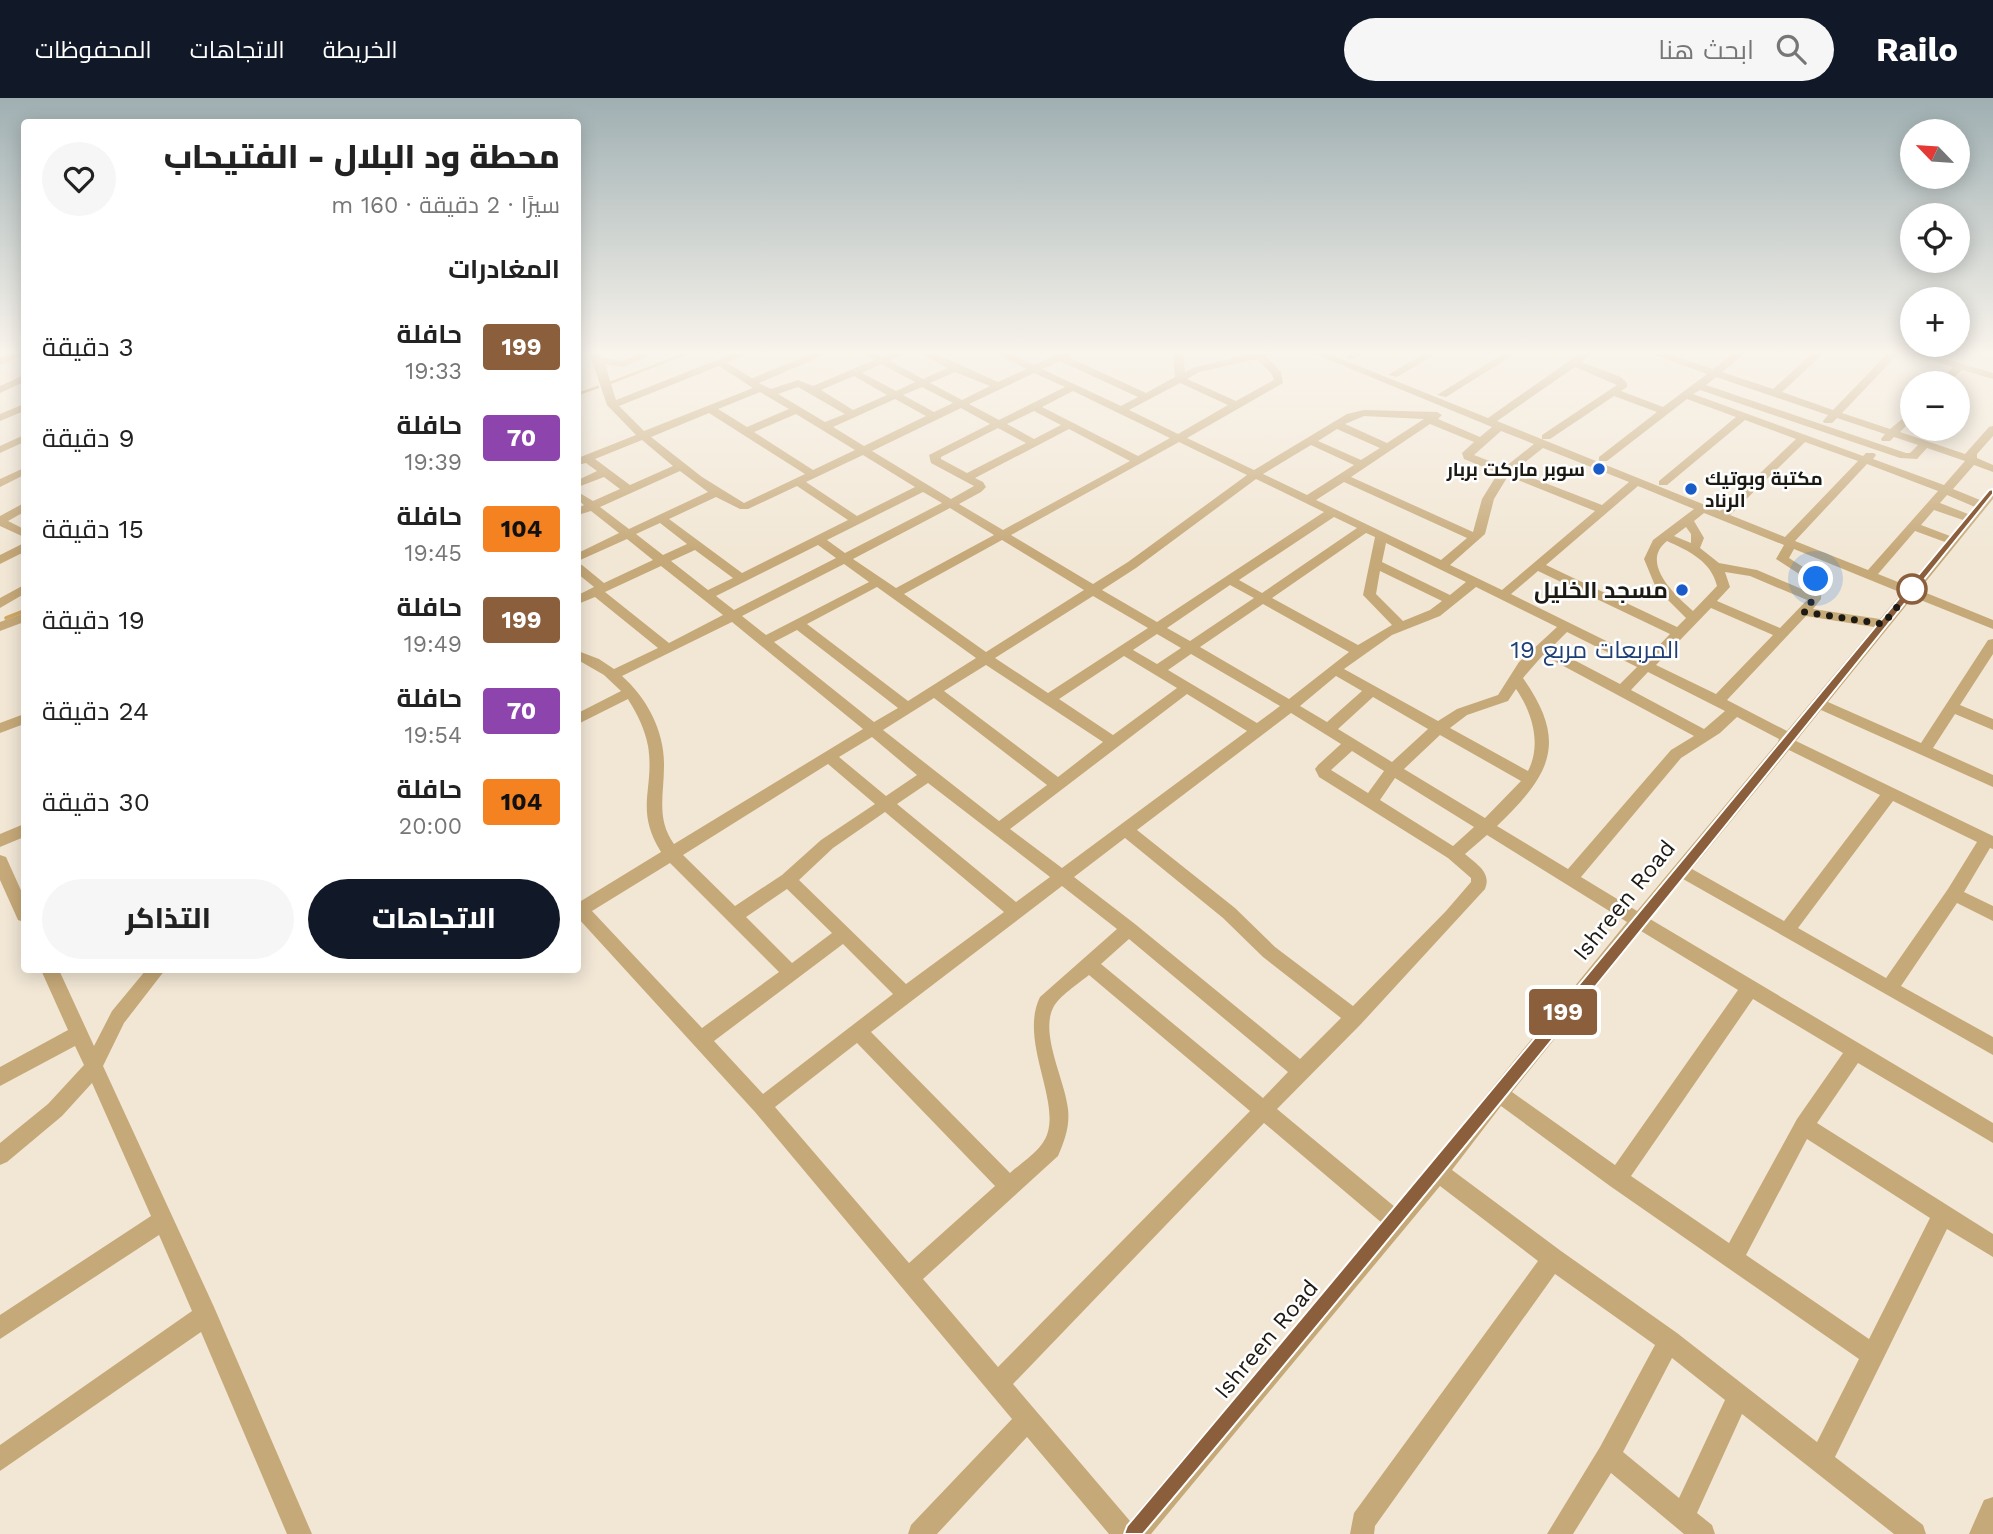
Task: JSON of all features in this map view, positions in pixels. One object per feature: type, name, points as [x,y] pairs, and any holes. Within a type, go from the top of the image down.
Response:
[{"type":"street","points":[[624,419],[717,492],[744,507],[927,419]]},
{"type":"street","points":[[582,460],[682,419]]},
{"type":"street","points":[[726,419],[814,475]]},
{"type":"street","points":[[745,432],[775,419]]},
{"type":"street","points":[[811,419],[1290,706],[1750,988],[1992,1128]]},
{"type":"street","points":[[824,427],[842,419]]},
{"type":"street","points":[[989,419],[1034,443]]},
{"type":"street","points":[[612,675],[668,649],[980,487],[933,458],[1008,419]]},
{"type":"street","points":[[1058,419],[1138,461]]},
{"type":"street","points":[[1137,419],[1718,701],[1787,740],[1990,841],[1890,988]]},
{"type":"street","points":[[895,594],[1212,419]]},
{"type":"street","points":[[581,908],[908,708],[1153,552],[1254,475],[1346,419]]},
{"type":"street","points":[[1308,500],[1432,419]]},
{"type":"street","points":[[1435,419],[1483,442]]},
{"type":"street","points":[[1488,419],[1603,459],[1662,483],[1789,543],[1993,625]]},
{"type":"street","points":[[1490,419],[1494,421]]},
{"type":"street","points":[[1497,419],[1483,442],[1468,457],[1604,510]]},
{"type":"street","points":[[1441,566],[1476,538],[1488,499],[1507,471],[1575,419]]},
{"type":"street","points":[[1603,459],[1657,419]]},
{"type":"street","points":[[1662,483],[1740,419]]},
{"type":"street","points":[[1747,419],[1985,502]]},
{"type":"street","points":[[1794,419],[1911,457],[1925,444]]},
{"type":"street","points":[[1821,428],[1829,419]]},
{"type":"street","points":[[1849,419],[1993,469]]},
{"type":"street","points":[[966,478],[1069,425]]},
{"type":"street","points":[[1337,425],[1389,448]]},
{"type":"street","points":[[1718,701],[1815,599],[1816,579],[1782,559],[1789,543],[1900,425]]},
{"type":"street","points":[[1972,460],[1971,454],[1993,429]]},
{"type":"street","points":[[3,446],[21,439]]},
{"type":"street","points":[[1725,512],[1802,439]]},
{"type":"street","points":[[1544,440],[1636,482],[1703,508],[1725,512]]},
{"type":"street","points":[[1310,441],[1363,465]]},
{"type":"street","points":[[582,460],[605,472],[628,490]]},
{"type":"street","points":[[1870,575],[1972,460]]},
{"type":"street","points":[[584,509],[682,466]]},
{"type":"street","points":[[581,483],[605,472]]},
{"type":"street","points":[[0,484],[21,473]]},
{"type":"street","points":[[1345,478],[1476,538]]},
{"type":"street","points":[[798,482],[857,521]]},
{"type":"street","points":[[1503,596],[1636,482]]},
{"type":"street","points":[[706,596],[924,487]]},
{"type":"street","points":[[581,556],[717,492]]},
{"type":"street","points":[[1933,505],[1985,502]]},
{"type":"street","name":"Ishreen Road","points":[[1135,1534],[1438,1172],[1680,870],[1985,502]]},
{"type":"street","points":[[1694,618],[1668,595],[1651,569],[1652,550],[1665,536],[1703,508]]},
{"type":"street","points":[[0,522],[21,509]]},
{"type":"street","points":[[584,509],[628,534],[765,641],[928,775],[1129,929],[1302,1072]]},
{"type":"street","points":[[1049,699],[1333,512]]},
{"type":"street","points":[[660,519],[741,579]]},
{"type":"street","points":[[1688,521],[1697,534],[1694,549]]},
{"type":"street","points":[[0,522],[21,532]]},
{"type":"street","points":[[1915,527],[1952,541]]},
{"type":"street","points":[[1158,670],[1365,528]]},
{"type":"street","points":[[1381,536],[1369,595],[1400,626]]},
{"type":"street","points":[[1623,690],[1724,587],[1714,566],[1694,549],[1665,536]]},
{"type":"street","points":[[819,540],[985,658],[1112,741]]},
{"type":"street","points":[[581,599],[695,545]]},
{"type":"street","points":[[0,560],[21,549]]},
{"type":"street","points":[[1374,563],[1451,600]]},
{"type":"street","points":[[1714,566],[1753,573],[1815,599]]},
{"type":"street","points":[[1539,567],[1680,634]]},
{"type":"street","points":[[581,571],[668,649]]},
{"type":"street","points":[[1230,580],[1358,651]]},
{"type":"street","points":[[765,641],[878,582]]},
{"type":"street","points":[[762,1106],[905,995],[1290,706],[1358,651],[1400,626],[1426,617],[1475,582]]},
{"type":"street","points":[[0,604],[21,591]]},
{"type":"street","points":[[1710,603],[1783,635]]},
{"type":"street","points":[[1804,612],[1883,624]]},
{"type":"street","points":[[1,625],[21,621]]},
{"type":"street","points":[[798,624],[908,708]]},
{"type":"street","points":[[1370,802],[1393,770],[1437,729],[1462,712],[1503,698],[1524,665],[1564,627]]},
{"type":"street","points":[[1924,751],[1993,643]]},
{"type":"street","points":[[1541,648],[1704,735]]},
{"type":"street","points":[[1124,650],[1257,730]]},
{"type":"street","points":[[581,656],[599,664],[612,675],[646,715],[656,741],[654,818],[660,838],[792,974]]},
{"type":"street","points":[[1335,670],[1530,779]]},
{"type":"street","points":[[1454,854],[1486,826],[1530,779],[1538,766],[1540,728],[1533,704],[1516,678]]},
{"type":"street","points":[[999,829],[1059,786],[1112,741],[1186,688]]},
{"type":"street","points":[[934,691],[1059,786]]},
{"type":"street","points":[[1327,730],[1371,691]]},
{"type":"street","points":[[581,717],[628,693]]},
{"type":"street","points":[[1818,703],[1993,781]]},
{"type":"street","points":[[1951,707],[1993,725]]},
{"type":"street","points":[[1570,878],[1676,754],[1735,710]]},
{"type":"street","points":[[0,728],[21,720]]},
{"type":"street","points":[[998,1383],[1261,1110],[1355,1018],[1479,884],[1479,876],[1454,854],[1323,771],[1350,744]]},
{"type":"street","points":[[829,757],[1016,912]]},
{"type":"street","points":[[734,916],[788,880],[827,844],[928,775]]},
{"type":"street","points":[[1787,931],[1890,793]]},
{"type":"street","points":[[1125,829],[1229,913],[1269,952],[1355,1018]]},
{"type":"street","points":[[0,841],[21,831]]},
{"type":"street","points":[[0,861],[7,897],[21,912]]},
{"type":"street","points":[[1680,870],[1993,1047]]},
{"type":"street","points":[[788,880],[905,995]]},
{"type":"street","points":[[1954,894],[1993,914]]},
{"type":"street","points":[[581,911],[762,1106],[1125,1534]]},
{"type":"street","points":[[908,1278],[1051,1149],[1057,1138],[1058,1105],[1055,1082],[1041,1039],[1039,1015],[1046,1002],[1129,929]]},
{"type":"street","points":[[702,1039],[844,934]]},
{"type":"street","points":[[1088,964],[1396,1221]]},
{"type":"street","points":[[51,973],[206,1315],[300,1534]]},
{"type":"street","points":[[0,1155],[55,1110],[93,1068],[118,1017],[154,973]]},
{"type":"street","points":[[1617,1179],[1750,988]]},
{"type":"street","points":[[858,1032],[1010,1186]]},
{"type":"street","points":[[0,1077],[79,1034]]},
{"type":"street","points":[[1733,1257],[1804,1126],[1855,1051]]},
{"type":"street","points":[[1500,1094],[1617,1179],[1873,1355]]},
{"type":"street","points":[[1804,1126],[1993,1245]]},
{"type":"street","points":[[1438,1172],[1553,1259],[1669,1341],[1914,1534]]},
{"type":"street","points":[[1821,1460],[1943,1214]]},
{"type":"street","points":[[0,1328],[163,1220]]},
{"type":"street","points":[[1362,1534],[1363,1522],[1553,1259]]},
{"type":"street","points":[[0,1459],[206,1315]]},
{"type":"street","points":[[1559,1534],[1608,1455],[1669,1341]]},
{"type":"street","points":[[1684,1517],[1739,1395]]},
{"type":"street","points":[[920,1534],[1028,1419]]},
{"type":"street","points":[[1608,1455],[1703,1534]]},
{"type":"street","points":[[1981,1534],[1993,1509]]},
{"type":"waterway","points":[[6,618],[21,612]]},
{"type":"bus line","name":"199","points":[[1135,1534],[1438,1172],[1552,1026],[1993,492]]},
{"type":"place","name":"سوبر ماركت بربار","points":[[1599,469]]},
{"type":"place","name":"مكتبة وبوتيك الرناد","points":[[1691,489]]},
{"type":"place","name":"مسجد الخليل","points":[[1682,590]]},
{"type":"district","name":"المربعات مربع 19","points":[[1595,650]]},
{"type":"route","points":[[1816,579],[1817,594],[1804,612],[1883,624],[1912,589]]}]
